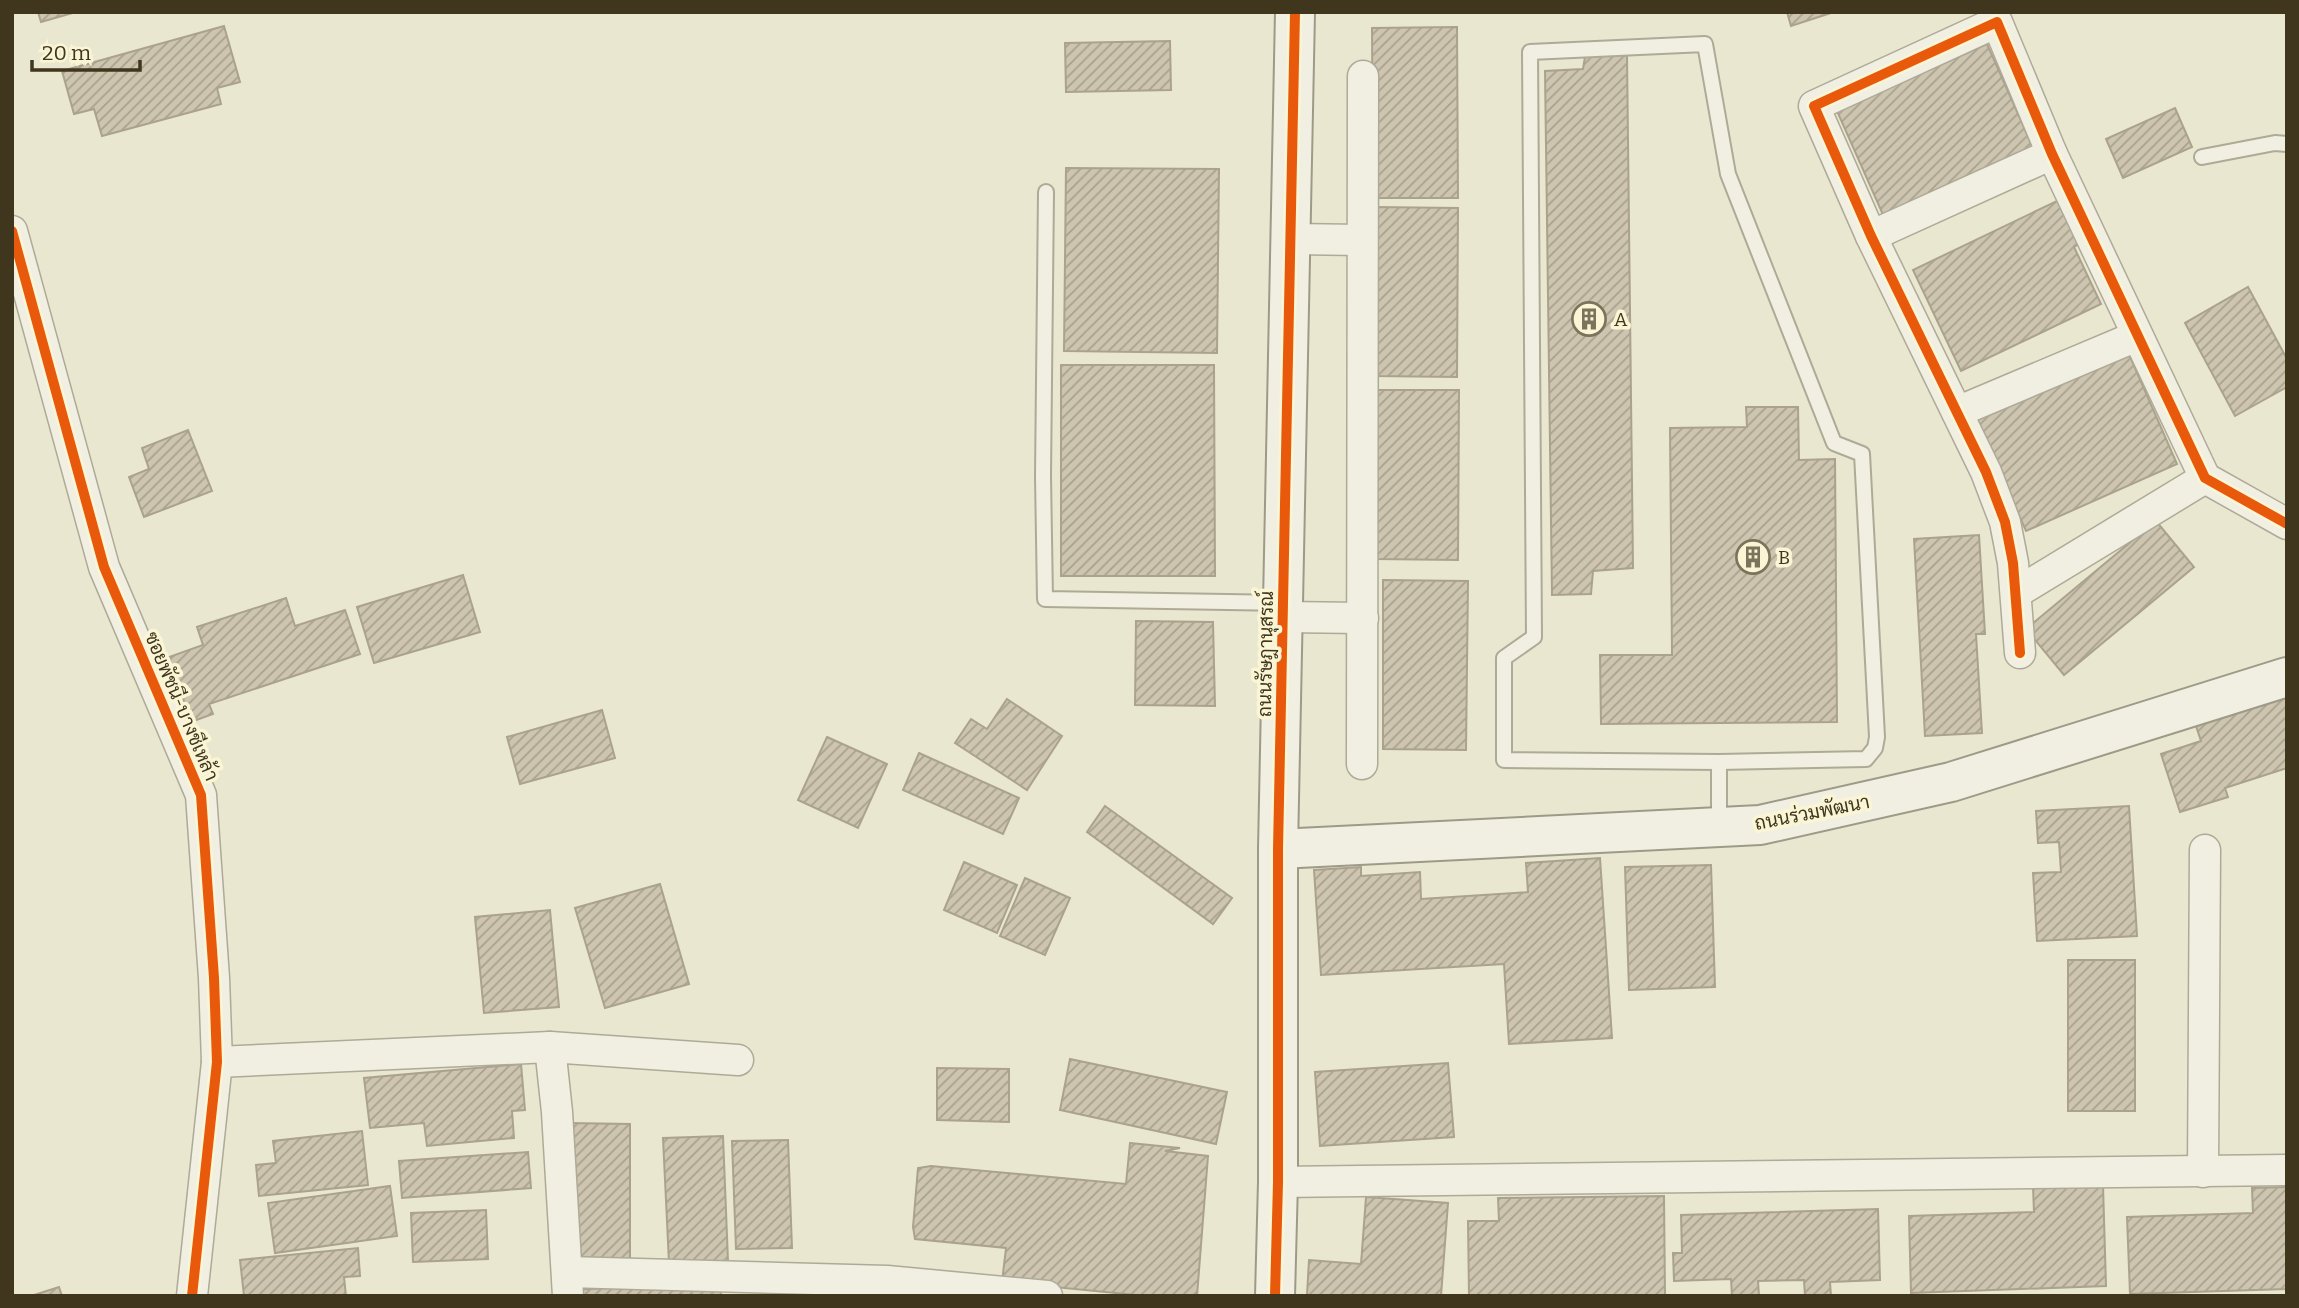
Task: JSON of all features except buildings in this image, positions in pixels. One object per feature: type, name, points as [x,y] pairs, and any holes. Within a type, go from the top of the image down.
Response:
[{"type":"street","name":"ถนนรัษฎานุสรณ์","points":[[1275,1296],[1278,1182],[1278,849],[1295,12]]},
{"type":"street","points":[[2020,653],[2013,563],[2005,522],[1986,472],[1871,236],[1814,106],[1997,22],[2052,154],[2205,478],[2287,524]]},
{"type":"street","points":[[1362,764],[1363,76]]},
{"type":"street","points":[[1871,236],[2052,154]]},
{"type":"street","name":"ซอยพัชนี-บางชีเหล้า","points":[[12,231],[104,568],[201,795],[217,1062],[192,1296]]},
{"type":"street","points":[[1291,239],[1362,240]]},
{"type":"street","points":[[1957,412],[2137,336]]},
{"type":"street","points":[[2016,593],[2205,478]]},
{"type":"street","points":[[1283,610],[1363,618]]},
{"type":"street","name":"ถนนร่วมพัฒนา","points":[[1278,849],[1759,825],[1951,782],[2287,677]]},
{"type":"street","points":[[2203,1172],[2205,850]]},
{"type":"street","points":[[217,1062],[550,1047],[738,1060]]},
{"type":"street","points":[[550,1047],[567,1284],[887,1288],[1047,1296]]},
{"type":"street","points":[[1278,1182],[2287,1170]]},
{"type":"lane","points":[[1705,44],[1728,174],[1834,443],[1862,454],[1877,737],[1875,748],[1866,759],[1719,762],[1504,760],[1504,658],[1534,637],[1530,52],[1705,44]]},
{"type":"lane","points":[[2202,158],[2287,144]]},
{"type":"lane","points":[[1046,191],[1043,476],[1045,599],[1283,610]]},
{"type":"lane","points":[[1719,762],[1719,827]]},
{"type":"cycle path","points":[[1275,1296],[1278,1182],[1278,849],[1295,12]]},
{"type":"cycle path","points":[[2020,653],[2013,563],[2005,522],[1986,472],[1871,236],[1814,106],[1997,22],[2052,154],[2205,478],[2287,524]]},
{"type":"cycle path","points":[[12,231],[104,567],[201,795],[217,1062],[192,1296]]},
{"type":"place","name":"A","points":[[1589,319]]},
{"type":"place","name":"B","points":[[1753,557]]}]
